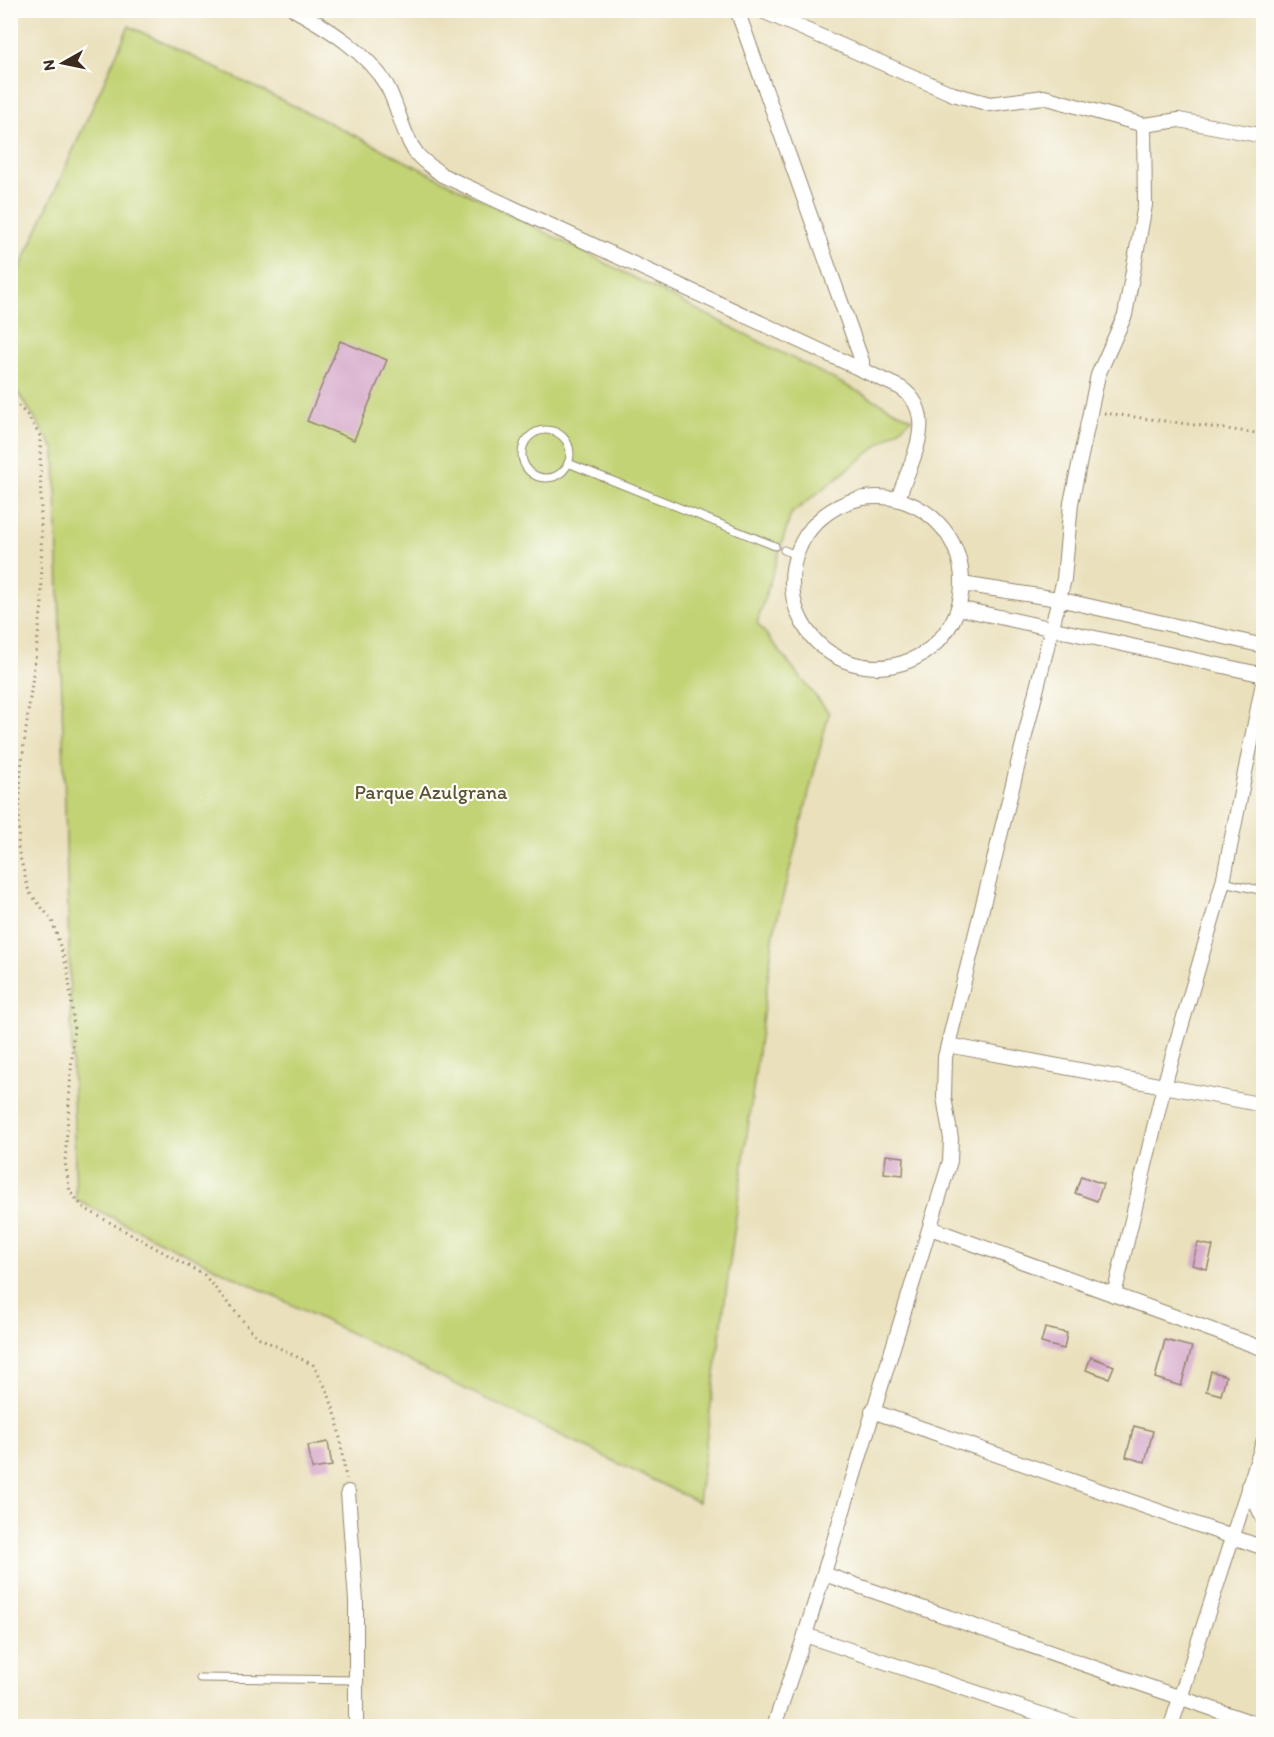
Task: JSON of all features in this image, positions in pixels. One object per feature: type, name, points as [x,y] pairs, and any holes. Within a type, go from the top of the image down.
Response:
[{"type":"street","points":[[295,10],[340,39],[370,63],[388,87],[407,136],[418,156],[442,175],[862,370],[913,397],[922,415],[921,433],[898,499]]},
{"type":"street","points":[[737,10],[858,351],[862,370]]},
{"type":"street","points":[[760,10],[953,94],[990,104],[1044,97],[1144,124],[1179,120],[1263,136]]},
{"type":"street","points":[[774,1726],[805,1635],[950,1161],[951,1139],[944,1096],[945,1057],[1049,630],[1064,579],[1071,503],[1098,375],[1125,315],[1145,205],[1144,124]]},
{"type":"street","points":[[869,496],[898,499],[924,510],[945,530],[958,555],[962,584],[958,608],[946,632],[919,656],[903,664],[877,668],[850,664],[826,651],[807,632],[795,608],[790,553],[818,519],[842,503],[869,496]]},
{"type":"street","points":[[962,584],[1058,599],[1263,646]]},
{"type":"street","points":[[958,608],[1263,676],[1223,882],[1164,1086],[1114,1295]]},
{"type":"street","points":[[948,1045],[1263,1105]]},
{"type":"street","points":[[930,1228],[1263,1349]]},
{"type":"street","points":[[872,1411],[1263,1548]]},
{"type":"street","points":[[1171,1726],[1263,1440]]},
{"type":"street","points":[[1248,1486],[1263,1520]]},
{"type":"street","points":[[348,1492],[356,1601],[356,1726]]},
{"type":"street","points":[[824,1574],[1262,1726]]},
{"type":"street","points":[[805,1635],[1076,1726]]},
{"type":"lane","points":[[548,429],[555,431],[562,435],[570,448],[568,463],[559,474],[544,478],[537,476],[526,466],[523,459],[524,444],[534,433],[548,429]]},
{"type":"lane","points":[[568,463],[775,546]]},
{"type":"lane","points":[[1223,882],[1263,891]]},
{"type":"lane","points":[[200,1678],[356,1680]]},
{"type":"path","points":[[10,397],[27,415],[40,436],[42,605],[21,768],[18,849],[29,892],[52,920],[68,971],[74,1026],[65,1162],[70,1192],[84,1208],[204,1275],[256,1336],[313,1365],[327,1390],[338,1419],[348,1492]]},
{"type":"path","points":[[1090,412],[1263,434]]},
{"type":"green space","name":"Parque Azulgrana","points":[[129,26],[352,134],[912,419],[791,514],[757,623],[829,713],[774,932],[698,1502],[76,1200],[55,450],[11,382],[11,288]]},
{"type":"building","points":[[340,341],[387,360],[354,440],[307,421]]},
{"type":"building","points":[[886,1155],[904,1157],[903,1175],[884,1173]]},
{"type":"building","points":[[1081,1176],[1103,1184],[1097,1201],[1075,1193]]},
{"type":"building","points":[[1198,1243],[1213,1246],[1207,1269],[1192,1265]]},
{"type":"building","points":[[1045,1328],[1067,1333],[1064,1349],[1041,1343]]},
{"type":"building","points":[[1165,1340],[1192,1347],[1181,1386],[1155,1378]]},
{"type":"building","points":[[1091,1357],[1114,1366],[1109,1378],[1086,1370]]},
{"type":"building","points":[[1211,1371],[1226,1376],[1221,1395],[1206,1391]]},
{"type":"building","points":[[1134,1426],[1153,1431],[1145,1462],[1126,1457]]},
{"type":"building","points":[[328,1442],[332,1466],[312,1469],[308,1446]]}]
